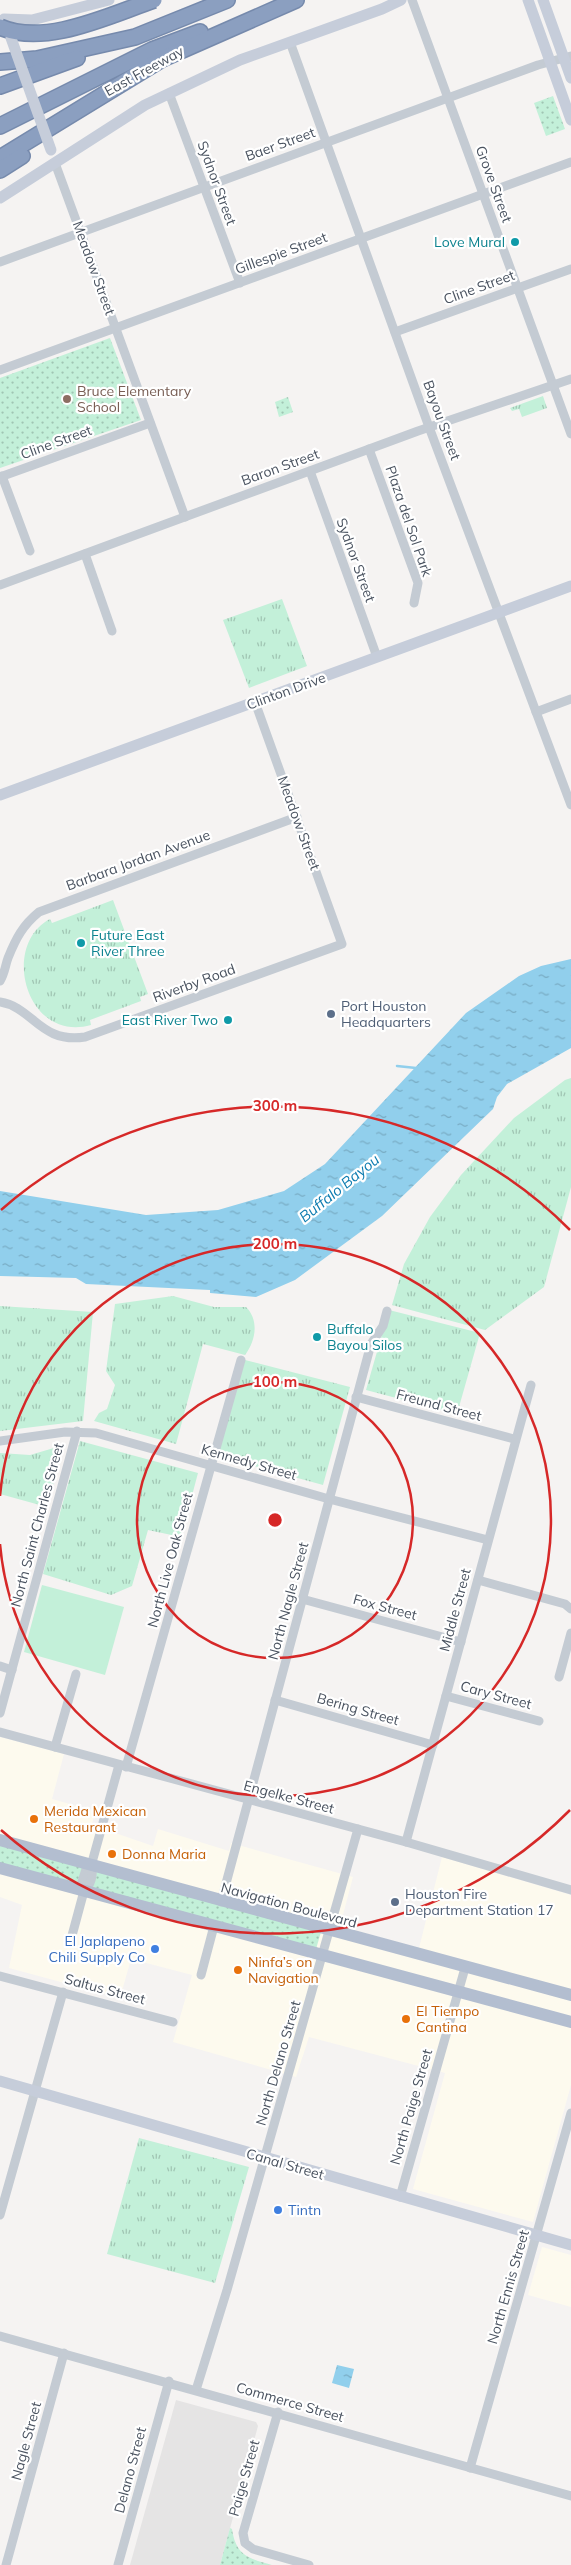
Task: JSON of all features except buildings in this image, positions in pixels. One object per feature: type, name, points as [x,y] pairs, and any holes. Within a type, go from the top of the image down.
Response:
[{"type":"highway","points":[[4,23],[28,34],[52,32],[154,0]]},
{"type":"highway","points":[[0,86],[135,37],[227,0]]},
{"type":"highway","points":[[0,126],[152,50],[192,34],[295,0]]},
{"type":"highway","name":"East Freeway","points":[[0,158],[162,58],[295,0]]},
{"type":"highway","points":[[0,62],[37,59],[135,37]]},
{"type":"highway","points":[[0,170],[98,105],[208,38]]},
{"type":"main road","name":"Navigation Boulevard","points":[[0,1840],[221,1902],[571,1996]]},
{"type":"main road","points":[[0,1868],[571,2022]]},
{"type":"street","points":[[4,23],[26,21],[109,0]]},
{"type":"street","points":[[0,198],[145,105],[169,93],[216,70],[382,9],[401,0]]},
{"type":"street","name":"Grove Street","points":[[412,0],[571,434]]},
{"type":"street","points":[[528,0],[571,120]]},
{"type":"street","points":[[543,0],[567,57],[571,78]]},
{"type":"street","name":"Meadow Street","points":[[4,23],[185,517]]},
{"type":"street","name":"Bayou Street","points":[[290,42],[429,427],[571,806]]},
{"type":"street","name":"Baer Street","points":[[0,262],[325,142],[550,61],[567,57]]},
{"type":"street","name":"Sydnor Street","points":[[169,93],[240,283]]},
{"type":"street","name":"Gillespie Street","points":[[0,370],[571,162]]},
{"type":"street","name":"Cline Street","points":[[395,332],[571,269]]},
{"type":"street","name":"Baron Street","points":[[0,585],[429,427],[571,379]]},
{"type":"street","name":"Cline Street","points":[[1,476],[150,423]]},
{"type":"street","name":"Plaza del Sol Park","points":[[369,449],[418,583],[414,603]]},
{"type":"street","name":"Sydnor Street","points":[[310,471],[377,657]]},
{"type":"street","points":[[1,476],[30,551]]},
{"type":"street","points":[[85,554],[112,631]]},
{"type":"street","name":"Clinton Drive","points":[[0,795],[571,586]]},
{"type":"street","points":[[536,712],[571,699]]},
{"type":"street","name":"Meadow Street","points":[[255,702],[342,944]]},
{"type":"street","name":"Barbara Jordan Avenue","points":[[0,981],[23,926],[44,910],[296,817]]},
{"type":"street","name":"Riverby Road","points":[[0,1002],[12,1006],[44,1030],[60,1036],[74,1038],[91,1035],[342,944]]},
{"type":"street","name":"North Nagle Street","points":[[221,1902],[356,1397],[371,1344],[383,1326],[387,1311]]},
{"type":"street","name":"North Live Oak Street","points":[[70,1943],[84,1891],[81,1884],[85,1872],[92,1866],[123,1766],[241,1360]]},
{"type":"street","name":"Middle Street","points":[[406,1842],[478,1580],[514,1439],[531,1385]]},
{"type":"street","name":"Freund Street","points":[[356,1397],[514,1439]]},
{"type":"street","name":"Kennedy Street","points":[[0,1441],[77,1431],[96,1433],[329,1499],[488,1540]]},
{"type":"street","name":"North Saint Charles Street","points":[[0,1713],[77,1431]]},
{"type":"street","points":[[478,1580],[565,1604],[571,1609]]},
{"type":"street","name":"Fox Street","points":[[302,1599],[461,1642]]},
{"type":"street","points":[[559,1677],[571,1633]]},
{"type":"street","points":[[0,1666],[12,1670]]},
{"type":"street","points":[[55,1747],[76,1674]]},
{"type":"street","name":"Cary Street","points":[[446,1696],[539,1721]]},
{"type":"street","name":"Bering Street","points":[[275,1700],[433,1745]]},
{"type":"street","name":"Engelke Street","points":[[0,1732],[406,1842],[571,1890]]},
{"type":"street","name":"North Delano Street","points":[[196,2390],[208,2355],[265,2158],[358,1829]]},
{"type":"street","points":[[201,1974],[214,1926]]},
{"type":"street","name":"North Paige Street","points":[[400,2197],[465,1968]]},
{"type":"street","name":"Saltus Street","points":[[0,1976],[173,2022]]},
{"type":"street","points":[[0,2215],[64,1992]]},
{"type":"street","name":"Canal Street","points":[[0,2082],[571,2245]]},
{"type":"street","name":"North Ennis Street","points":[[470,2468],[571,2113]]},
{"type":"street","name":"Commerce Street","points":[[0,2336],[278,2412],[571,2496]]},
{"type":"street","name":"Nagle Street","points":[[6,2565],[64,2353]]},
{"type":"street","name":"Delano Street","points":[[118,2565],[169,2382]]},
{"type":"street","name":"Paige Street","points":[[278,2412],[243,2533],[245,2543],[253,2549],[309,2565]]},
{"type":"shaded area","points":[[0,1737],[64,1754],[52,1799],[95,1811],[92,1825],[153,1846],[158,1829],[229,1851],[231,1843],[353,1877],[340,1926],[419,1948],[442,1857],[571,1895],[571,2085],[533,2222],[413,2189],[445,2073],[309,2037],[296,2077],[173,2042],[192,1975],[131,1959],[120,1998],[9,1968],[22,1905],[0,1897]]},
{"type":"shaded area","points":[[542,2247],[571,2255],[571,2307],[528,2295]]},
{"type":"shaded area","points":[[176,2400],[256,2422],[258,2426],[220,2565],[130,2565]]},
{"type":"green space","points":[[553,96],[565,129],[546,136],[534,103]]},
{"type":"green space","name":"Bruce Elementary School","points":[[110,338],[141,420],[0,468],[0,378]]},
{"type":"green space","points":[[543,396],[547,408],[522,417],[519,409],[512,411],[510,408]]},
{"type":"green space","points":[[288,397],[293,412],[279,417],[275,402]]},
{"type":"green space","points":[[282,599],[307,666],[249,688],[223,620]]},
{"type":"green space","points":[[113,900],[148,994],[140,997],[141,1001],[90,1020],[91,1025],[69,1027],[50,1020],[36,1006],[27,988],[24,969],[26,949],[35,932],[50,919],[52,923]]},
{"type":"green space","points":[[571,1078],[571,1187],[544,1287],[485,1330],[392,1305],[404,1264],[430,1217],[461,1175],[514,1118],[565,1080]]},
{"type":"green space","points":[[173,1296],[214,1307],[246,1307],[253,1319],[254,1325],[253,1338],[245,1355],[203,1344],[176,1444],[94,1421],[99,1413],[107,1409],[115,1385],[106,1371],[115,1304]]},
{"type":"green space","points":[[0,1306],[93,1312],[83,1421],[0,1431]]},
{"type":"green space","points":[[389,1310],[480,1333],[457,1414],[366,1390]]},
{"type":"green space","points":[[245,1360],[350,1387],[323,1485],[217,1456]]},
{"type":"green space","points":[[80,1441],[198,1473],[181,1537],[148,1530],[132,1586],[111,1595],[43,1574]]},
{"type":"green space","points":[[64,1445],[47,1507],[0,1494],[0,1453],[30,1455]]},
{"type":"green space","points":[[42,1585],[124,1607],[105,1675],[24,1652]]},
{"type":"green space","points":[[0,1845],[321,1932],[316,1949],[0,1864]]},
{"type":"green space","points":[[139,2138],[249,2167],[215,2283],[107,2254]]},
{"type":"green space","points":[[230,2528],[240,2550],[250,2558],[272,2565],[220,2565]]},
{"type":"water","name":"Buffalo Bayou","points":[[571,959],[571,1048],[507,1084],[497,1097],[493,1109],[382,1216],[295,1280],[256,1297],[210,1293],[210,1290],[86,1284],[76,1278],[0,1276],[0,1191],[146,1215],[218,1210],[284,1191],[325,1164],[466,1013],[519,976],[541,966]]},
{"type":"water","points":[[337,2365],[354,2369],[349,2388],[332,2383]]},
{"type":"waterway","points":[[397,1066],[416,1068]]},
{"type":"place","name":"Love Mural","points":[[515,242]]},
{"type":"place","name":"Bruce Elementary School","points":[[67,399]]},
{"type":"place","name":"Future East River Three","points":[[81,943]]},
{"type":"place","name":"Port Houston Headquarters","points":[[331,1014]]},
{"type":"place","name":"East River Two","points":[[228,1020]]},
{"type":"place","name":"Buffalo Bayou Silos","points":[[317,1337]]},
{"type":"place","name":"Merida Mexican Restaurant","points":[[34,1819]]},
{"type":"place","name":"Donna Maria","points":[[112,1854]]},
{"type":"place","name":"Houston Fire Department Station 17","points":[[395,1902]]},
{"type":"place","name":"El Japlapeno Chili Supply Co","points":[[155,1949]]},
{"type":"place","name":"Ninfa’s on Navigation","points":[[238,1970]]},
{"type":"place","name":"El Tiempo Cantina","points":[[406,2019]]},
{"type":"place","name":"Tintn","points":[[278,2210]]}]
